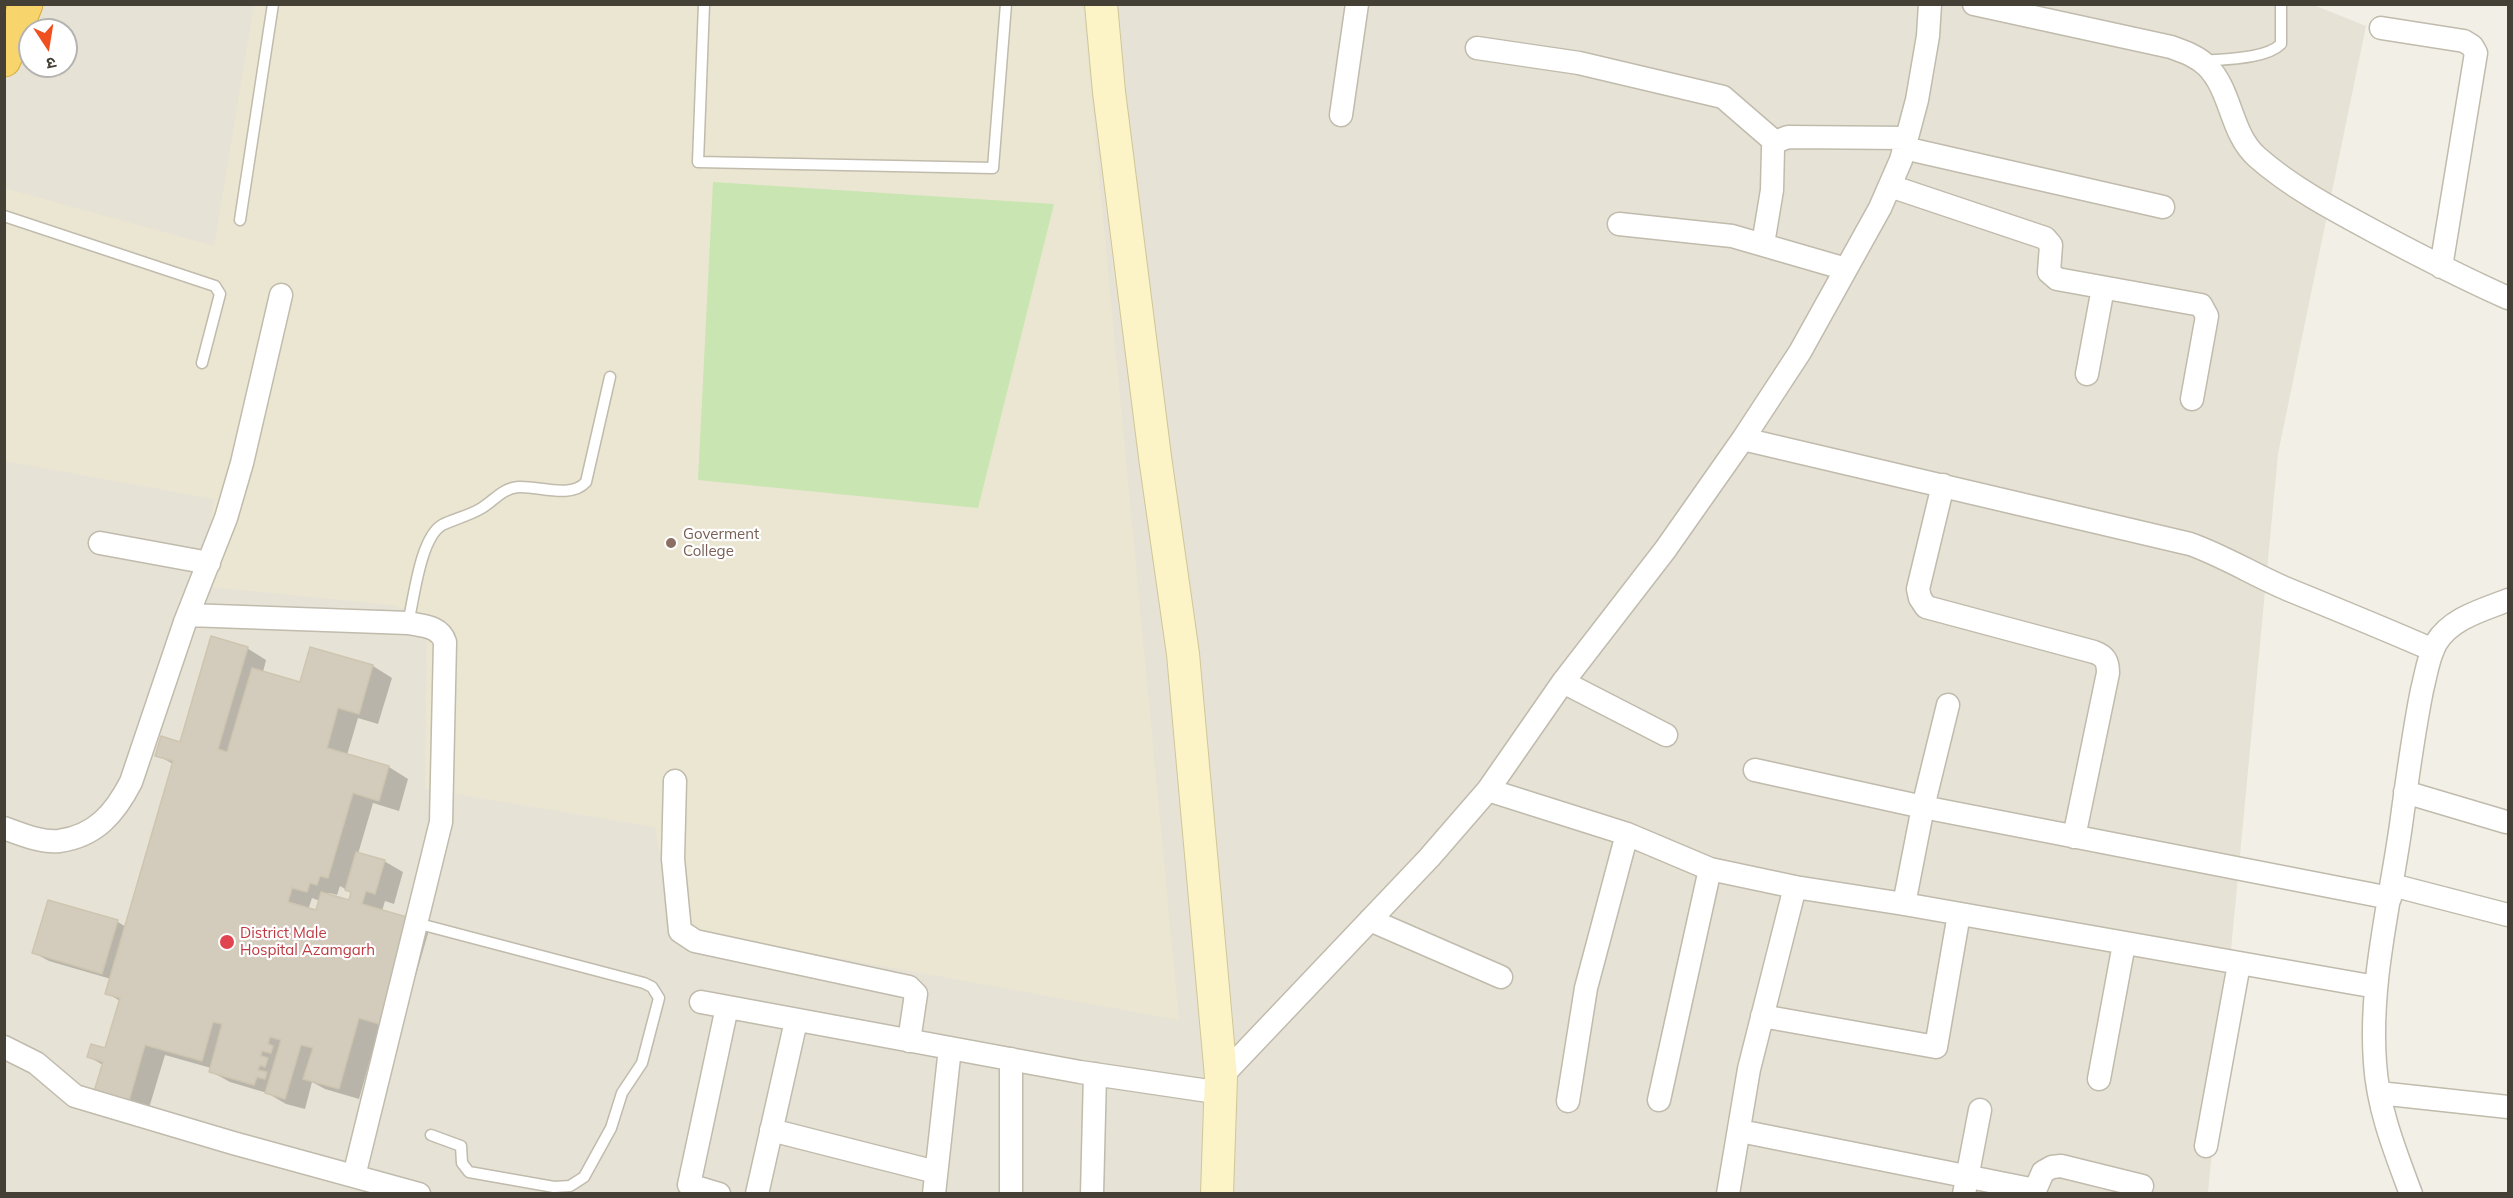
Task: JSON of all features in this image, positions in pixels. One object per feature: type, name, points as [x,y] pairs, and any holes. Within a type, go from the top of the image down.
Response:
[{"type":"highway","points":[[4,60],[26,5]]},
{"type":"street","points":[[1101,4],[1109,92],[1155,457],[1183,654],[1221,1085],[1217,1194]]},
{"type":"street","points":[[1341,115],[1357,4]]},
{"type":"street","points":[[1221,1085],[1488,790],[1563,682],[1665,550],[1743,439],[1800,352],[1890,186],[1917,100],[1928,36],[1930,4]]},
{"type":"street","points":[[1974,4],[2171,47],[2188,53],[2213,73],[2241,139],[2260,160],[2344,216],[2441,267],[2508,298]]},
{"type":"street","points":[[2381,28],[2464,41],[2472,46],[2476,53],[2441,267]]},
{"type":"street","points":[[1477,48],[1579,63],[1723,96],[1775,142]]},
{"type":"street","points":[[1775,142],[1788,137],[1905,143],[2163,207]]},
{"type":"street","points":[[1763,244],[1772,190],[1775,142]]},
{"type":"street","points":[[1890,186],[2041,236],[2051,245],[2049,272],[2053,277],[2065,282],[2194,302],[2205,309],[2207,316],[2192,399]]},
{"type":"street","points":[[1619,224],[1732,236],[1846,269]]},
{"type":"street","points":[[2087,374],[2103,288]]},
{"type":"street","points":[[4,828],[38,839],[58,841],[96,829],[119,804],[131,782],[188,615],[226,518],[242,463],[281,295]]},
{"type":"street","points":[[1743,439],[2190,544],[2217,554],[2287,589],[2347,612],[2433,650]]},
{"type":"street","points":[[1943,485],[1918,589],[1920,598],[1926,607],[2094,652],[2106,660],[2108,673],[2074,837]]},
{"type":"street","points":[[100,543],[209,563]]},
{"type":"street","points":[[2411,1194],[2392,1142],[2379,1093],[2373,1036],[2376,987],[2414,729],[2429,660],[2446,629],[2459,620],[2508,600]]},
{"type":"street","points":[[188,615],[408,623],[437,630],[443,636],[445,650],[441,822],[354,1176]]},
{"type":"street","points":[[1563,682],[1666,735]]},
{"type":"street","points":[[1904,904],[1923,807],[1948,705]]},
{"type":"street","points":[[1755,770],[2074,837],[2391,891],[2508,915]]},
{"type":"street","points":[[675,781],[673,859],[680,931],[694,941],[909,987],[916,994],[909,1041]]},
{"type":"street","points":[[1488,790],[1627,834],[1710,869],[1795,887],[2376,987]]},
{"type":"street","points":[[2405,792],[2506,822]]},
{"type":"street","points":[[1568,1101],[1586,988],[1627,834]]},
{"type":"street","points":[[1659,1100],[1710,869]]},
{"type":"street","points":[[1728,1194],[1749,1069],[1795,887]]},
{"type":"street","points":[[1762,1016],[1936,1047],[1959,914]]},
{"type":"street","points":[[1370,920],[1501,977]]},
{"type":"street","points":[[2099,1079],[2124,944]]},
{"type":"street","points":[[2206,1146],[2239,964]]},
{"type":"street","points":[[701,1002],[1095,1074],[1221,1085]]},
{"type":"street","points":[[719,1194],[689,1185],[727,1007]]},
{"type":"street","points":[[757,1194],[796,1021]]},
{"type":"street","points":[[4,1047],[36,1063],[75,1096],[419,1194]]},
{"type":"street","points":[[771,1130],[935,1183],[950,1048]]},
{"type":"street","points":[[1011,1059],[1011,1194]]},
{"type":"street","points":[[1092,1194],[1095,1074]]},
{"type":"street","points":[[2379,1093],[2508,1107]]},
{"type":"street","points":[[1966,1185],[1980,1110]]},
{"type":"street","points":[[1740,1131],[1966,1185],[2036,1188],[2043,1172],[2052,1167],[2061,1166],[2142,1186]]},
{"type":"lane","points":[[240,220],[273,4]]},
{"type":"lane","points":[[704,4],[699,162],[993,168],[1006,4]]},
{"type":"lane","points":[[2201,62],[2266,53],[2276,49],[2281,44],[2281,4]]},
{"type":"lane","points":[[4,216],[216,286],[220,294],[202,363]]},
{"type":"lane","points":[[408,623],[425,550],[433,533],[442,526],[487,506],[504,491],[518,487],[568,490],[586,482],[610,377]]},
{"type":"lane","points":[[416,923],[644,983],[652,987],[659,998],[642,1063],[622,1094],[611,1128],[584,1176],[577,1183],[561,1188],[469,1172],[462,1163],[461,1146],[430,1136]]},
{"type":"shaded area","points":[[2311,4],[2366,26],[2278,454],[2208,1193],[5,1194],[5,5]]},
{"type":"shaded area","name":"Goverment College","points":[[254,5],[1083,5],[1179,1020],[674,928],[655,827],[425,789],[427,617],[392,605],[202,586],[214,499],[5,461],[4,188],[214,246]]},
{"type":"green space","points":[[713,182],[1054,204],[978,508],[698,480]]},
{"type":"building","points":[[211,636],[248,647],[218,749],[227,752],[252,668],[300,682],[310,647],[373,665],[359,714],[338,708],[327,748],[389,766],[379,801],[353,793],[328,878],[320,876],[317,885],[310,883],[307,892],[292,888],[288,902],[316,910],[321,892],[349,900],[351,892],[345,890],[356,852],[385,860],[375,894],[366,891],[362,904],[410,918],[379,1024],[359,1018],[339,1089],[303,1079],[313,1048],[301,1045],[285,1099],[265,1093],[281,1040],[270,1037],[268,1044],[273,1046],[271,1053],[262,1051],[261,1056],[268,1058],[265,1067],[260,1065],[258,1070],[267,1072],[265,1079],[257,1077],[254,1085],[209,1072],[222,1024],[213,1022],[202,1061],[145,1045],[127,1108],[92,1098],[103,1062],[87,1057],[91,1044],[105,1048],[120,998],[105,994],[173,761],[155,756],[161,736],[180,742]]},
{"type":"building","points":[[48,900],[118,920],[102,974],[32,953]]},
{"type":"place","name":"Goverment College","points":[[671,543]]},
{"type":"place","name":"District Male Hospital Azamgarh","points":[[227,942]]}]
